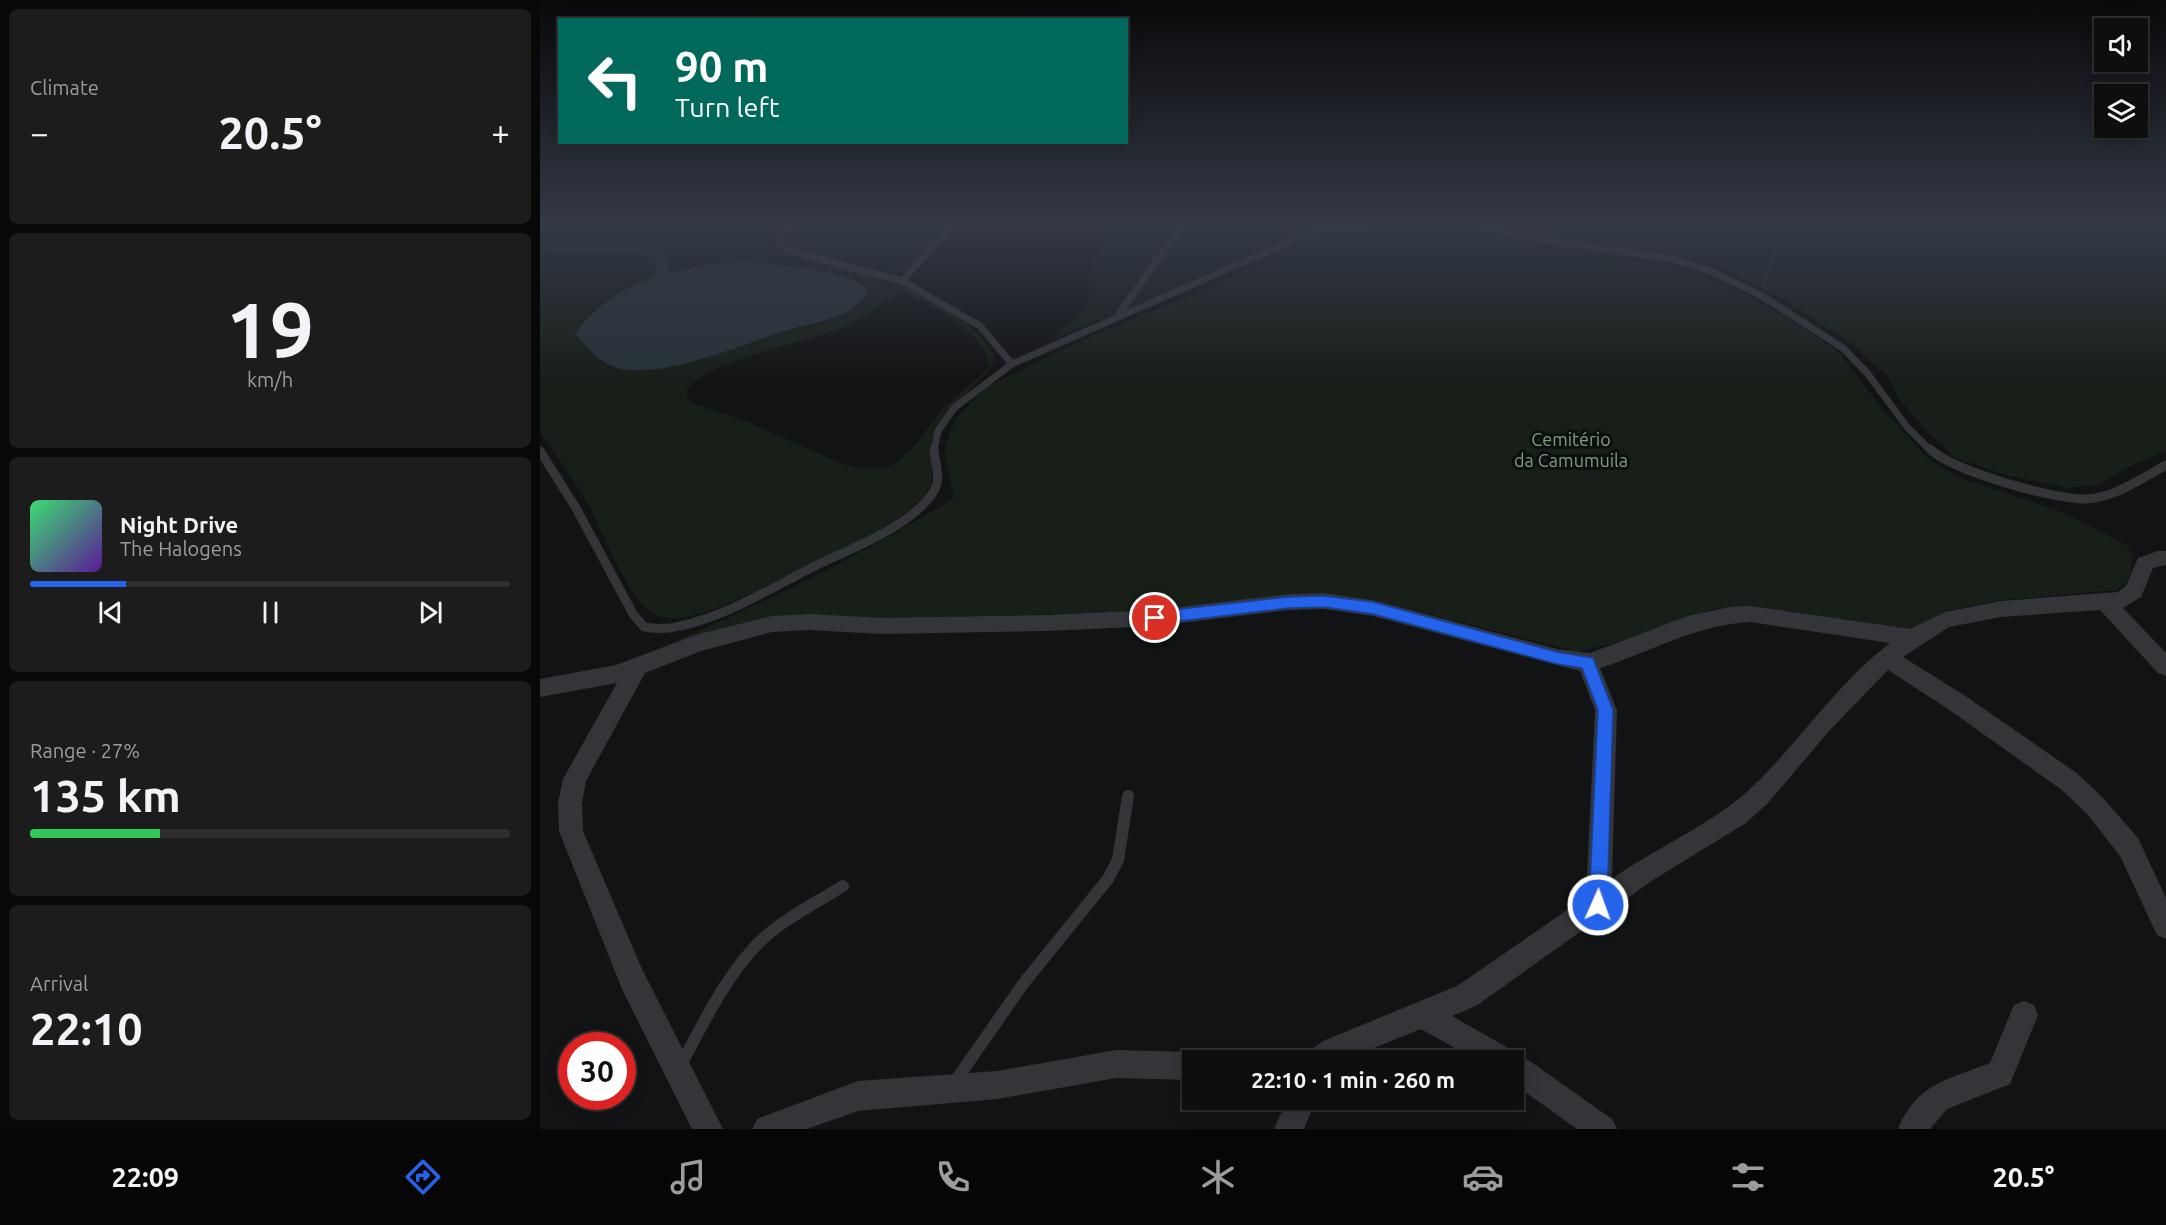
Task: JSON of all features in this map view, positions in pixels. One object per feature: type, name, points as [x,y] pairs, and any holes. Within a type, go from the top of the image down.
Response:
[{"type":"street","points":[[1335,1050],[1466,996],[1644,871],[1738,815],[1760,795],[1822,723],[1886,658],[1912,638],[1945,620],[2001,609],[2122,600],[2134,591],[2145,563],[2158,558],[2166,558]]},
{"type":"street","points":[[540,688],[592,680],[637,667],[699,644],[772,624],[809,622],[894,626],[1123,620],[1288,602],[1324,601],[1373,608],[1557,658],[1587,662],[1705,618],[1727,613],[1750,614],[1912,638]]},
{"type":"street","points":[[2105,602],[2166,667]]},
{"type":"street","points":[[1886,658],[1956,702],[2070,782],[2096,807],[2130,847],[2166,926]]},
{"type":"street","points":[[1587,662],[1606,710],[1598,905]]},
{"type":"street","points":[[637,667],[575,779],[570,803],[571,831],[632,979],[708,1129]]},
{"type":"street","points":[[1422,1014],[1485,1050]]},
{"type":"street","points":[[1913,1129],[1923,1112],[1937,1098],[2000,1074],[2024,1015]]},
{"type":"street","points":[[767,1129],[858,1096],[997,1085],[1116,1064],[1182,1066]]},
{"type":"street","points":[[1524,1074],[1602,1129]]},
{"type":"street","points":[[1289,1129],[1298,1110]]},
{"type":"lane","points":[[886,277],[902,281],[980,326],[990,336],[994,348],[1012,364]]},
{"type":"lane","points":[[902,281],[906,277]]},
{"type":"lane","points":[[1109,321],[1124,311],[1147,277]]},
{"type":"lane","points":[[540,451],[576,508],[633,614],[644,627],[661,629],[682,626],[740,603],[872,537],[915,511],[935,489],[938,479],[934,443],[941,426],[974,389],[1012,364],[1208,277]]},
{"type":"lane","points":[[1722,277],[1761,296],[1844,348],[1868,374],[1884,399],[1907,427],[1935,454],[1962,468],[2041,492],[2086,499],[2114,493],[2166,465]]},
{"type":"lane","points":[[951,1088],[1023,984],[1108,879],[1118,860],[1128,796]]},
{"type":"lane","points":[[678,1069],[725,985],[752,949],[768,935],[843,886]]},
{"type":"path","points":[[1761,296],[1766,277]]},
{"type":"green space","points":[[540,277],[657,277],[618,297],[576,334],[604,364],[808,326],[827,321],[863,301],[815,277],[886,278],[931,301],[966,323],[990,348],[994,360],[987,372],[939,425],[933,443],[931,483],[918,502],[903,515],[843,549],[743,597],[688,617],[658,616],[637,598],[618,566],[588,504],[540,430]],"holes":[[[901,292],[927,303],[956,321],[980,343],[987,355],[989,368],[942,409],[914,446],[898,461],[886,468],[868,469],[842,464],[746,421],[694,404],[687,397],[687,390],[698,379],[714,370],[758,353],[849,325]]]},
{"type":"green space","points":[[1089,277],[1199,277],[1053,339],[1089,304]]},
{"type":"green space","name":"Cemitério da Camumuila","points":[[1230,277],[1710,277],[1740,291],[1806,329],[1840,354],[1884,411],[1927,457],[1955,476],[2064,513],[2127,545],[2133,558],[2129,579],[2117,590],[2001,600],[1949,610],[1910,629],[1745,607],[1716,608],[1621,641],[1578,652],[1370,599],[1328,593],[1288,594],[1158,611],[884,619],[817,617],[629,661],[795,586],[876,544],[954,498],[944,449],[956,418],[986,387],[1087,338],[1192,295]]},
{"type":"green space","points":[[1741,277],[2166,277],[2166,451],[2122,470],[2101,484],[2066,488],[2006,475],[1956,458],[1925,429],[1900,400],[1886,375],[1852,344],[1788,302]]},
{"type":"shaded area","points":[[657,277],[844,277],[862,285],[867,293],[861,302],[841,315],[703,359],[660,369],[622,369],[607,364],[575,334],[609,301],[628,288]]},
{"type":"route","points":[[1155,618],[1288,602],[1324,601],[1373,608],[1557,658],[1587,662],[1602,695],[1606,710],[1598,905]]}]
